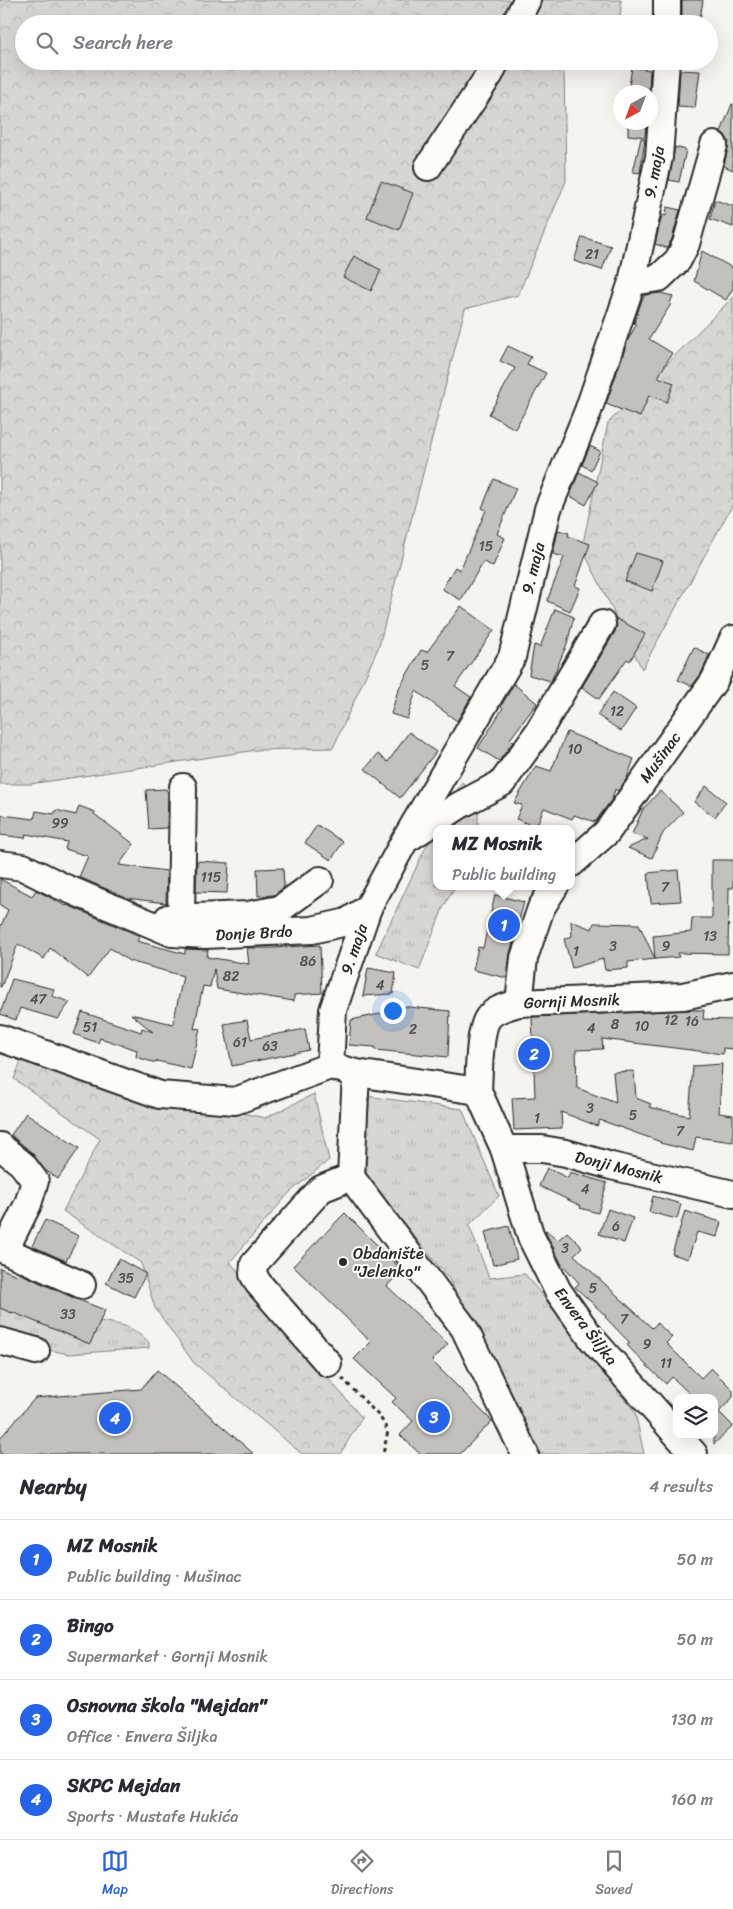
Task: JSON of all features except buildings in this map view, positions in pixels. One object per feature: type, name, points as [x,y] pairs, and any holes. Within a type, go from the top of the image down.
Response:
[{"type":"street","points":[[520,15],[527,0]]},
{"type":"street","points":[[667,0],[667,15]]},
{"type":"street","points":[[428,167],[492,70]]},
{"type":"street","name":"9. maja","points":[[330,1066],[333,1010],[368,908],[512,657],[548,509],[588,411],[632,282],[659,157],[665,70]]},
{"type":"street","points":[[632,282],[659,278],[678,260],[686,244],[714,145]]},
{"type":"street","name":"9. maja","points":[[406,840],[460,805],[502,783],[537,734],[602,624]]},
{"type":"street","name":"Mušinac","points":[[575,860],[606,832],[714,681],[733,639]]},
{"type":"street","points":[[181,918],[183,787]]},
{"type":"street","name":"Donje Brdo","points":[[0,864],[23,867],[60,886],[172,932],[214,935],[312,930],[347,922],[368,908]]},
{"type":"street","name":"Donje Brdo","points":[[137,918],[248,915],[280,909],[320,880]]},
{"type":"street","points":[[519,1003],[524,958],[541,908],[552,890]]},
{"type":"street","name":"Gornji Mosnik","points":[[478,1092],[483,1032],[488,1018],[500,1009],[519,1003],[683,996],[733,985]]},
{"type":"street","points":[[0,1038],[160,1095],[235,1101],[330,1066],[356,1073],[478,1092]]},
{"type":"street","points":[[356,1073],[351,1177],[464,1328],[524,1454]]},
{"type":"street","name":"Envera Šiljka","points":[[478,1092],[504,1149],[531,1236],[558,1291],[592,1338],[669,1428],[694,1454]]},
{"type":"street","points":[[0,1146],[22,1164],[36,1181],[28,1204],[2,1249],[82,1285]]},
{"type":"street","name":"Donji Mosnik","points":[[504,1149],[566,1153],[611,1166],[733,1194]]},
{"type":"street","points":[[328,1363],[258,1283],[253,1274],[254,1264],[321,1188],[351,1177]]},
{"type":"street","points":[[0,1341],[36,1351]]},
{"type":"street","points":[[669,1428],[674,1454]]},
{"type":"path","points":[[328,1363],[380,1417],[388,1431],[383,1454]]},
{"type":"green space","points":[[0,0],[621,0],[620,15],[15,15],[15,70],[564,70],[566,181],[518,295],[465,309],[379,646],[333,748],[257,750],[30,784],[0,784]]},
{"type":"green space","points":[[733,297],[733,504],[642,669],[582,548],[608,423]]},
{"type":"green space","points":[[462,782],[478,799],[478,825],[439,825]]},
{"type":"green space","points":[[433,835],[433,890],[453,890],[443,908],[419,970],[376,953]]},
{"type":"green space","points":[[22,1059],[160,1095],[265,1118],[314,1094],[329,1160],[290,1192],[230,1262],[362,1418],[340,1454],[302,1454],[194,1363],[155,1308],[141,1263],[63,1211],[100,1139],[14,1079]]},
{"type":"green space","points":[[366,1096],[462,1109],[499,1196],[469,1225],[489,1278],[525,1274],[635,1412],[644,1454],[535,1454],[449,1279],[366,1177]]},
{"type":"green space","points":[[26,1278],[46,1285],[32,1320],[90,1344],[100,1321],[114,1323],[139,1333],[149,1343],[149,1348],[69,1354],[39,1348],[0,1333],[0,1308],[12,1313]]},
{"type":"place","name":"MZ Mosnik","points":[[504,925]]},
{"type":"place","name":"Bingo","points":[[534,1054]]},
{"type":"place","name":"Obdanište \"Jelenko\"","points":[[343,1262]]},
{"type":"place","name":"Osnovna škola \"Mejdan\"","points":[[434,1417]]},
{"type":"place","name":"SKPC Mejdan","points":[[115,1418]]}]
